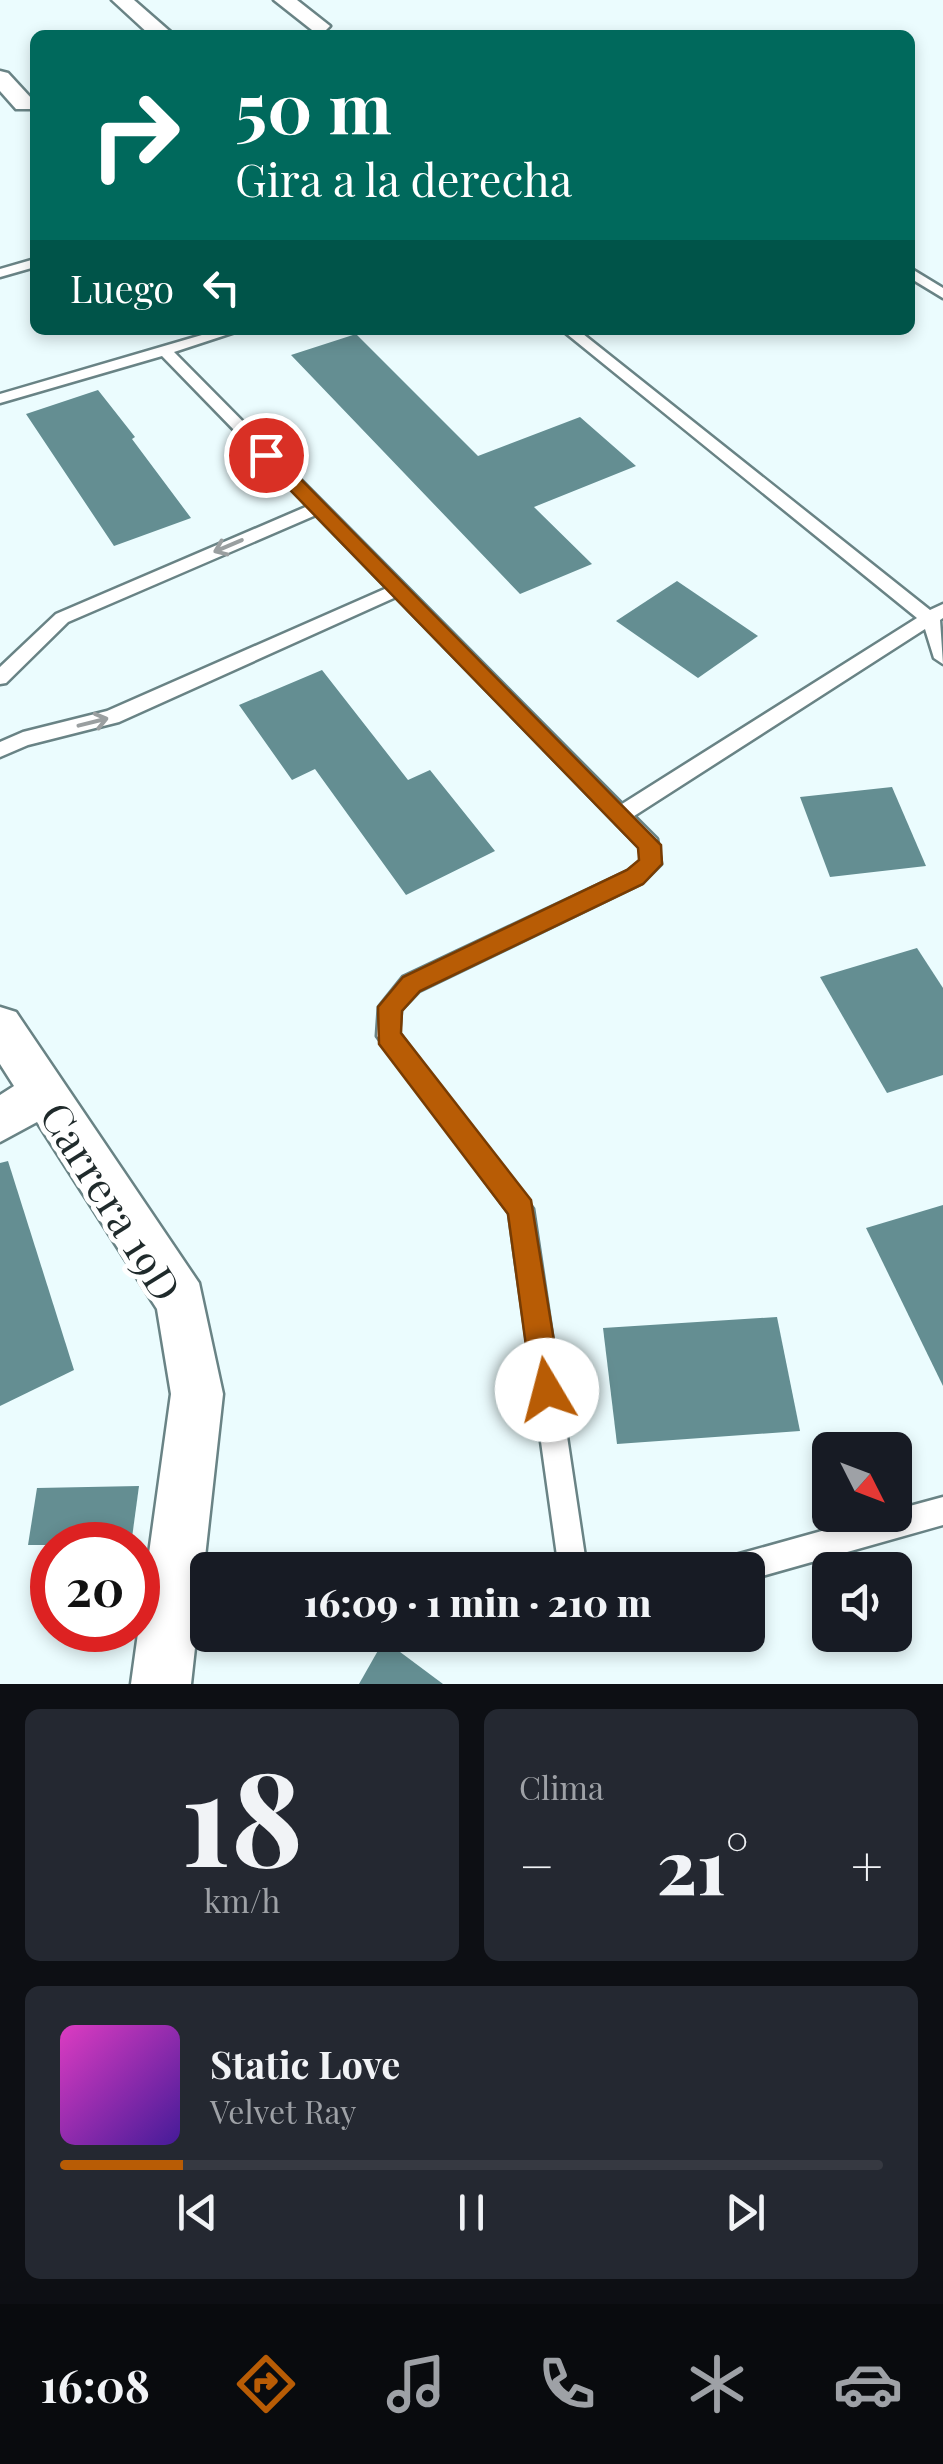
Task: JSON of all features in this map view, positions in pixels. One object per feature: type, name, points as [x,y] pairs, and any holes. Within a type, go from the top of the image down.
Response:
[{"type":"street","points":[[122,0],[157,30]]},
{"type":"street","points":[[284,0],[319,26]]},
{"type":"street","points":[[0,78],[24,104]]},
{"type":"street","name":"Carrera 19D","points":[[0,1026],[181,1301],[197,1394],[161,1684]]},
{"type":"street","points":[[0,1121],[42,1092]]},
{"type":"lane","points":[[0,273],[30,265]]},
{"type":"lane","points":[[915,275],[943,294]]},
{"type":"lane","points":[[0,399],[216,335]]},
{"type":"lane","points":[[576,335],[937,615],[943,658]]},
{"type":"lane","points":[[164,350],[650,845],[650,864],[635,877],[411,984],[390,1007],[388,1036],[521,1210],[571,1552]]},
{"type":"lane","points":[[0,678],[62,618],[318,508]]},
{"type":"lane","points":[[0,750],[23,739],[112,717],[397,590]]},
{"type":"lane","points":[[619,816],[937,615]]},
{"type":"lane","points":[[765,1561],[943,1512]]},
{"type":"building","points":[[357,335],[478,456],[580,417],[636,466],[534,507],[592,564],[520,594],[291,355]]},
{"type":"building","points":[[98,390],[191,518],[114,546],[26,414]]},
{"type":"building","points":[[677,581],[758,636],[698,678],[616,621]]},
{"type":"building","points":[[322,670],[408,780],[430,770],[495,851],[406,895],[315,769],[292,780],[239,705]]},
{"type":"building","points":[[892,787],[926,866],[830,877],[800,797]]},
{"type":"building","points":[[917,948],[943,988],[943,1075],[887,1093],[820,977]]},
{"type":"building","points":[[8,1161],[74,1370],[0,1406],[0,1163]]},
{"type":"building","points":[[943,1205],[943,1386],[866,1228]]},
{"type":"building","points":[[777,1317],[800,1431],[617,1444],[603,1328]]},
{"type":"building","points":[[139,1486],[134,1522],[32,1522],[37,1488]]},
{"type":"building","points":[[377,1652],[400,1652],[443,1684],[359,1684]]},
{"type":"route","points":[[266,455],[650,845],[650,864],[635,877],[411,984],[390,1007],[388,1036],[521,1210],[547,1390]]}]
